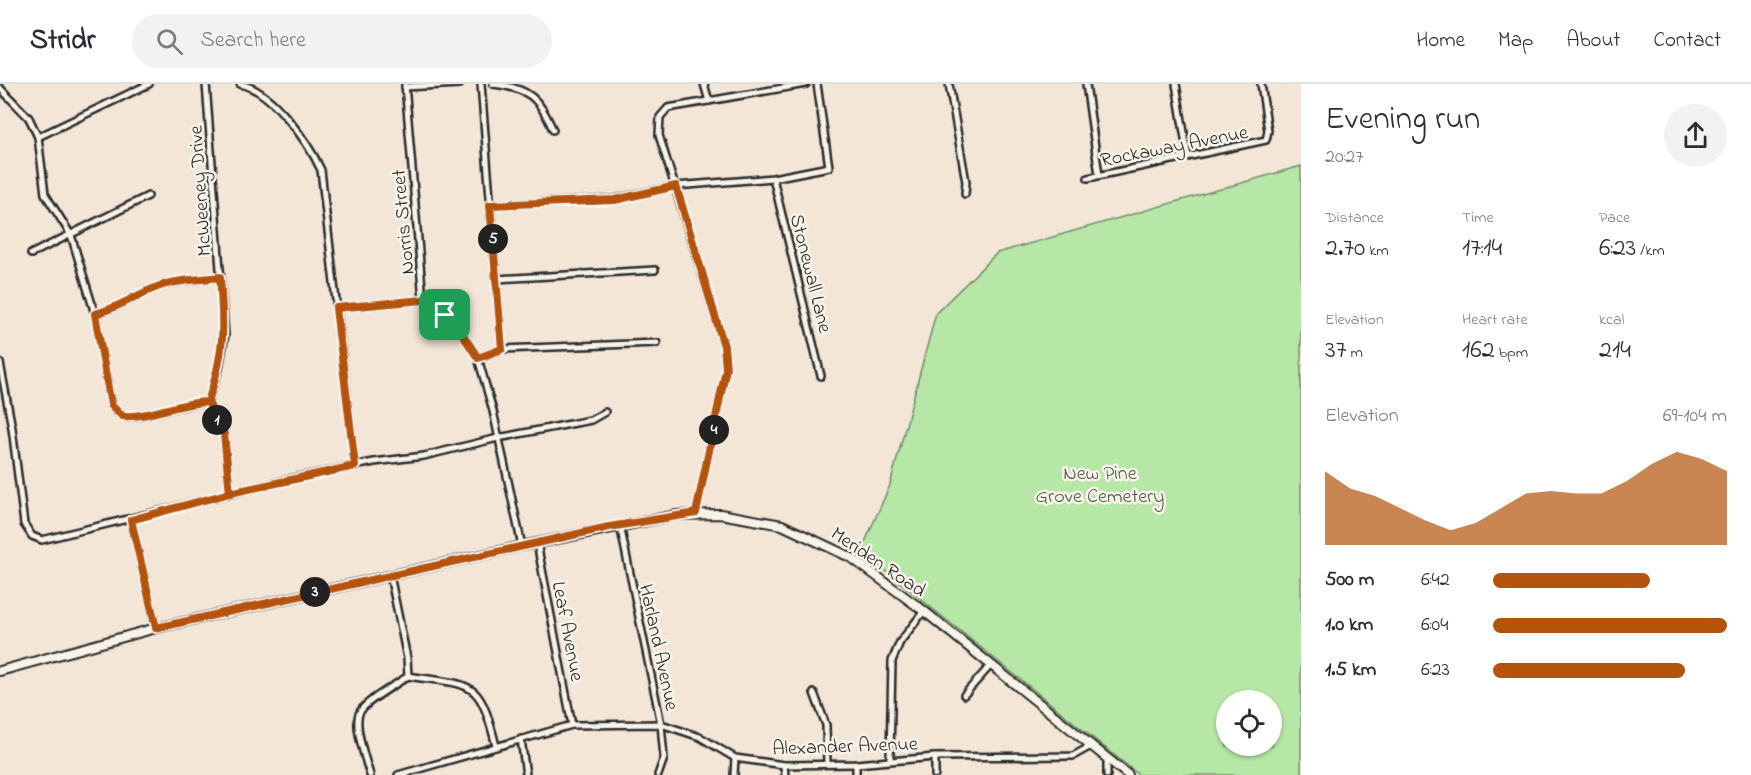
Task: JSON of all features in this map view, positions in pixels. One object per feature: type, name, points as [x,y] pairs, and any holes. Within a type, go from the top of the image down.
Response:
[{"type":"main road","name":"Meriden Road","points":[[0,672],[156,628],[620,525],[696,513],[747,517],[794,529],[852,558],[924,611],[1128,775]]},
{"type":"street","points":[[38,137],[149,84]]},
{"type":"street","name":"McWeeney Drive","points":[[206,84],[225,335],[219,369],[208,402]]},
{"type":"street","points":[[240,84],[249,86],[272,104],[310,146],[321,170],[355,466]]},
{"type":"street","points":[[405,86],[460,84]]},
{"type":"street","points":[[481,84],[502,349]]},
{"type":"street","points":[[493,84],[515,87],[536,98],[553,130]]},
{"type":"street","points":[[704,84],[709,101]]},
{"type":"street","points":[[696,513],[726,369],[724,346],[659,135],[660,117],[668,108],[806,84]]},
{"type":"street","points":[[490,205],[615,200],[676,186],[773,178],[829,167],[818,84]]},
{"type":"street","points":[[949,84],[966,182],[965,194]]},
{"type":"street","points":[[1086,84],[1099,175]]},
{"type":"street","points":[[1176,84],[1188,157]]},
{"type":"street","name":"Rockaway Avenue","points":[[1088,178],[1266,140],[1268,131],[1261,84]]},
{"type":"street","name":"Norris Street","points":[[405,86],[423,300],[445,315],[461,332],[478,358],[493,411],[522,546]]},
{"type":"street","points":[[0,88],[29,118],[38,137],[45,194],[71,235],[95,314],[111,405],[122,416],[136,417],[191,402],[208,402],[224,434],[230,493]]},
{"type":"street","name":"Stonewall Lane","points":[[773,178],[821,376]]},
{"type":"street","points":[[31,254],[148,196]]},
{"type":"street","points":[[496,279],[656,270]]},
{"type":"street","points":[[95,314],[114,309],[162,285],[220,277]]},
{"type":"street","points":[[336,308],[423,300]]},
{"type":"street","points":[[478,358],[502,349],[657,343]]},
{"type":"street","points":[[0,363],[12,428],[24,524],[29,534],[36,539],[50,539],[230,493],[355,466],[424,456],[498,438],[591,420],[605,412]]},
{"type":"street","points":[[131,520],[156,628]]},
{"type":"street","name":"Harland Avenue","points":[[620,525],[661,724],[664,758],[658,775]]},
{"type":"street","name":"Leaf Avenue","points":[[537,543],[572,725]]},
{"type":"street","points":[[390,575],[407,658],[408,676]]},
{"type":"street","points":[[890,759],[892,660],[900,642],[924,611]]},
{"type":"street","points":[[964,695],[990,666]]},
{"type":"street","points":[[370,775],[358,724],[359,714],[365,705],[408,676],[456,683],[478,693],[483,701],[496,746]]},
{"type":"street","points":[[814,693],[826,725],[827,764]]},
{"type":"street","name":"Alexander Avenue","points":[[398,775],[572,725],[661,724],[700,737],[735,758],[784,765],[856,764],[890,759],[936,757],[1073,756],[1091,746]]},
{"type":"street","points":[[521,739],[526,775]]},
{"type":"street","points":[[935,775],[936,757]]},
{"type":"street","points":[[734,775],[735,758]]},
{"type":"street","points":[[1107,759],[1107,775]]},
{"type":"street","points":[[856,764],[856,775]]},
{"type":"street","points":[[784,765],[784,775]]},
{"type":"green space","name":"New Pine Grove Cemetery","points":[[1301,166],[1301,775],[1139,775],[861,551],[890,485],[936,313],[997,253]]},
{"type":"route","points":[[445,315],[423,300],[336,308],[355,466],[230,493],[224,434],[208,402],[191,402],[136,417],[122,416],[111,405],[95,314],[114,309],[162,285],[220,277],[225,335],[219,369],[208,402],[224,434],[230,493],[131,520],[156,628],[609,527],[696,513],[726,369],[724,346],[676,186],[615,200],[490,205],[502,349],[478,358],[461,332],[445,315]]}]
